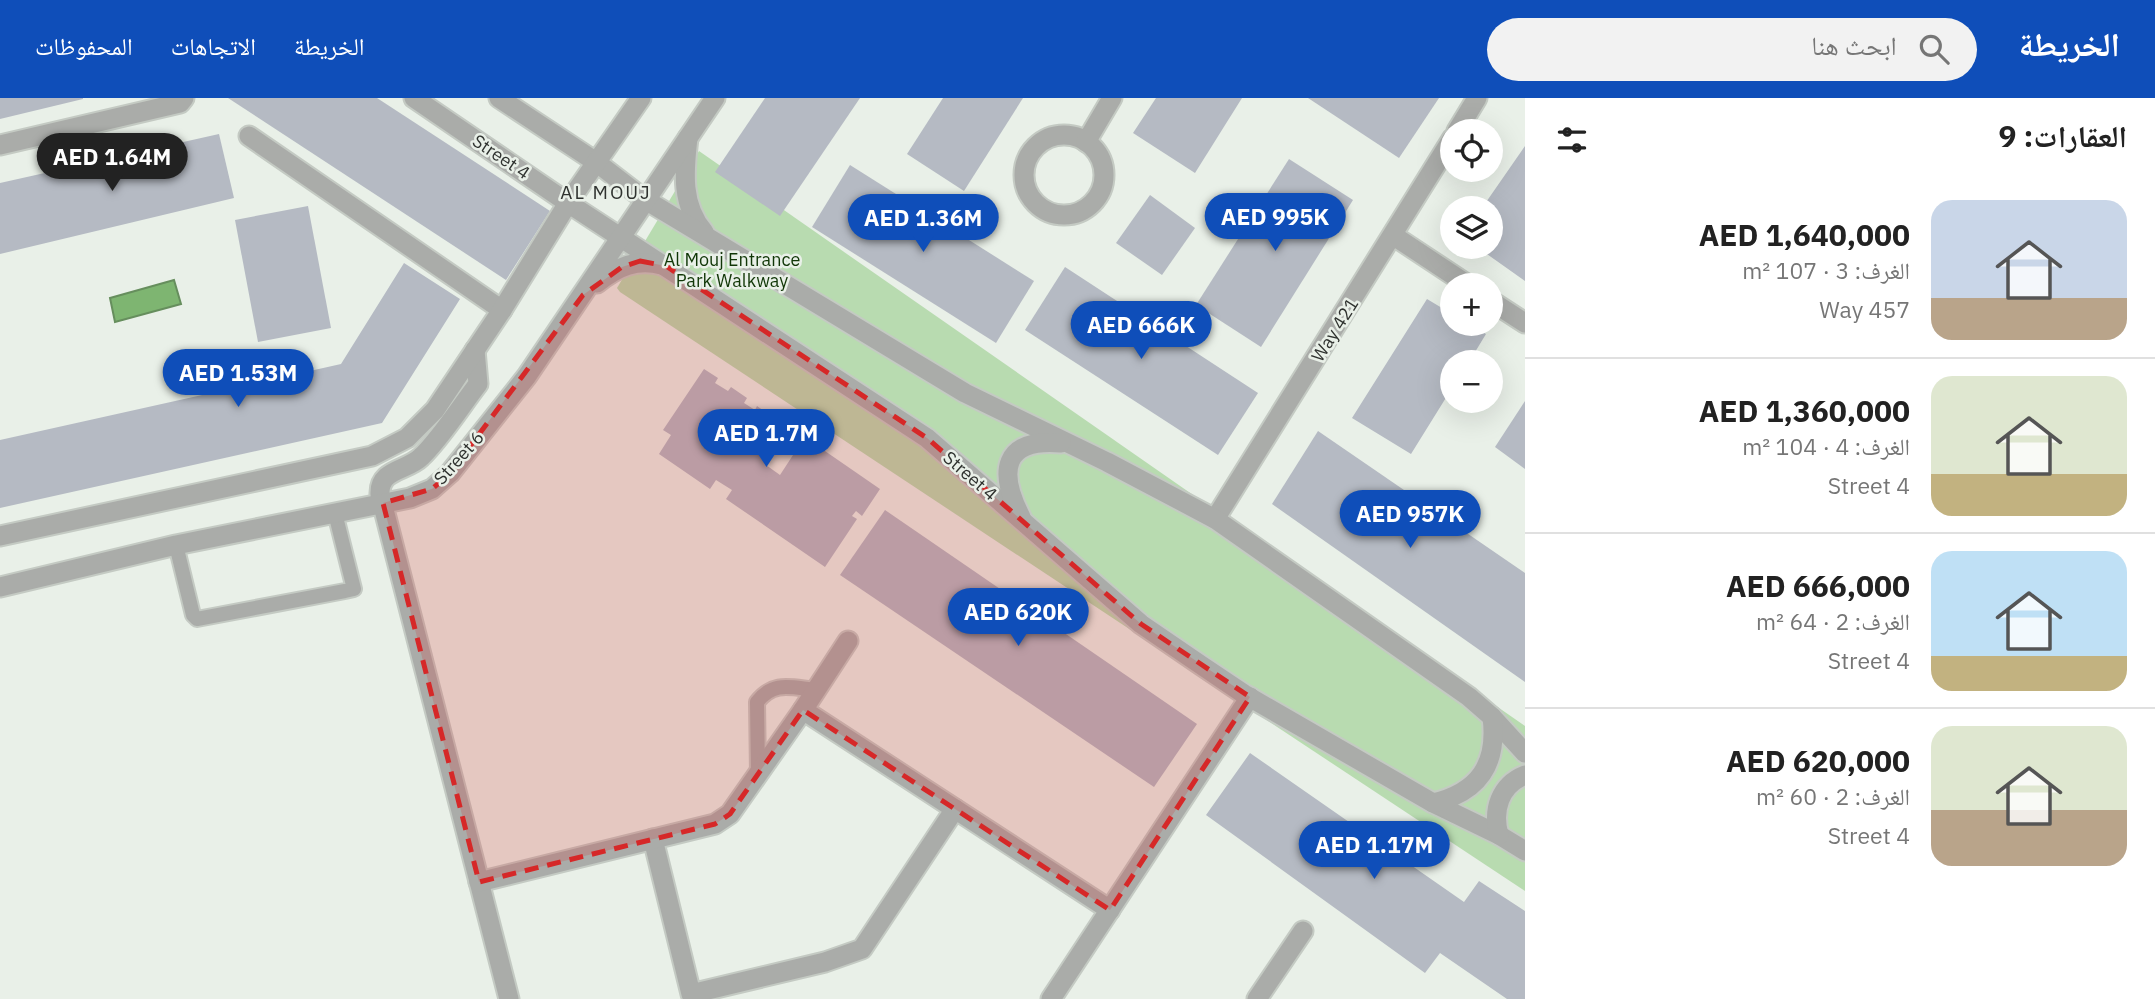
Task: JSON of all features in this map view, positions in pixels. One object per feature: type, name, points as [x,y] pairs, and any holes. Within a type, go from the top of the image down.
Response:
[{"type":"street","points":[[0,145],[180,103],[184,98]]},
{"type":"street","name":"Street 4","points":[[414,98],[568,203],[927,438],[1141,624],[1250,697],[1433,803],[1525,850]]},
{"type":"street","points":[[499,98],[596,162],[644,199],[975,398],[1215,519],[1469,697],[1492,716],[1525,753]]},
{"type":"street","points":[[0,536],[372,456],[407,438],[435,410],[502,310],[568,203],[641,98]]},
{"type":"street","name":"Street 6","points":[[0,587],[176,545],[410,498],[432,489],[450,474],[527,376],[622,237],[644,199],[715,98]]},
{"type":"street","points":[[1086,142],[1112,98]]},
{"type":"street","points":[[1464,119],[1477,98]]},
{"type":"street","points":[[689,135],[685,168],[687,200],[695,222],[710,238]]},
{"type":"street","points":[[1061,135],[1074,136],[1086,142],[1096,151],[1102,163],[1104,177],[1101,190],[1094,201],[1071,215],[1057,215],[1045,211],[1035,203],[1024,180],[1024,167],[1029,155],[1037,145],[1048,138],[1061,135]]},
{"type":"street","points":[[249,136],[502,310]]},
{"type":"street","name":"Way 421","points":[[1215,519],[1440,159]]},
{"type":"street","points":[[1394,236],[1450,273]]},
{"type":"street","points":[[583,295],[610,273],[622,267],[640,261],[666,266]]},
{"type":"street","points":[[1503,309],[1525,323]]},
{"type":"street","points":[[475,350],[478,384],[420,458],[388,474],[381,481],[380,494],[509,999]]},
{"type":"street","points":[[1024,523],[1008,486],[1006,475],[1011,461],[1018,449],[1029,444],[1069,444]]},
{"type":"street","points":[[479,882],[715,824],[730,814],[848,641]]},
{"type":"street","points":[[1051,999],[1250,697]]},
{"type":"street","points":[[803,710],[1110,910]]},
{"type":"street","points":[[1433,803],[1452,798],[1469,788],[1483,774],[1491,756],[1494,736],[1492,716]]},
{"type":"street","points":[[1499,835],[1496,824],[1499,802],[1511,783],[1525,775]]},
{"type":"street","points":[[653,839],[691,997],[825,962],[862,948],[955,809]]},
{"type":"street","points":[[1257,999],[1303,931]]},
{"type":"lane","points":[[176,545],[193,615],[197,619],[354,589],[335,513]]},
{"type":"lane","points":[[758,774],[757,702],[764,693],[775,687],[817,690]]},
{"type":"highlighted area","points":[[640,261],[666,266],[927,438],[1141,624],[1250,697],[1110,910],[803,710],[730,814],[715,824],[479,882],[383,503],[432,489],[450,473],[583,295],[622,267]]},
{"type":"green space","name":"Al Mouj Entrance Park Walkway","points":[[699,151],[1525,726],[1525,891],[620,292],[617,288]]},
{"type":"shaded area","points":[[174,280],[181,304],[115,322],[110,298]]},
{"type":"building","points":[[0,98],[83,98],[83,99],[0,119]]},
{"type":"building","points":[[228,98],[377,98],[550,211],[506,280]]},
{"type":"building","points":[[765,98],[860,98],[780,216],[715,172]]},
{"type":"building","points":[[943,98],[1023,98],[964,191],[907,154]]},
{"type":"building","points":[[1156,98],[1242,98],[1195,173],[1133,133]]},
{"type":"building","points":[[1308,98],[1439,98],[1399,158]]},
{"type":"building","points":[[219,134],[234,198],[0,254],[0,183]]},
{"type":"building","points":[[1525,146],[1525,281],[1494,259],[1503,259],[1503,196],[1490,196],[1500,182],[1503,182],[1503,178]]},
{"type":"building","points":[[1289,159],[1353,200],[1261,347],[1196,305]]},
{"type":"building","points":[[850,165],[1034,281],[996,343],[812,227]]},
{"type":"building","points":[[1150,195],[1195,228],[1162,275],[1116,243]]},
{"type":"building","points":[[308,206],[331,328],[258,342],[235,220]]},
{"type":"building","points":[[404,263],[460,299],[382,423],[0,508],[0,440],[341,364]]},
{"type":"building","points":[[1065,267],[1258,393],[1218,455],[1025,330]]},
{"type":"building","points":[[1427,299],[1440,307],[1440,336],[1485,336],[1476,350],[1440,350],[1440,407],[1411,454],[1352,418]]},
{"type":"building","points":[[704,369],[718,378],[715,383],[728,391],[731,387],[747,398],[744,403],[755,410],[757,406],[790,429],[766,465],[780,475],[795,452],[799,455],[809,440],[880,489],[862,516],[856,511],[852,516],[857,519],[825,567],[726,499],[732,490],[716,480],[710,489],[659,454],[671,435],[663,430]]},
{"type":"building","points":[[1525,401],[1525,469],[1495,447]]},
{"type":"building","points":[[1318,431],[1525,573],[1525,682],[1272,504]]},
{"type":"building","points":[[885,510],[1197,724],[1154,787],[840,575]]},
{"type":"building","points":[[1250,753],[1464,902],[1479,881],[1525,911],[1525,999],[1507,999],[1440,953],[1425,973],[1206,815]]},
{"type":"district","name":"AL MOUJ","points":[[606,192]]}]
